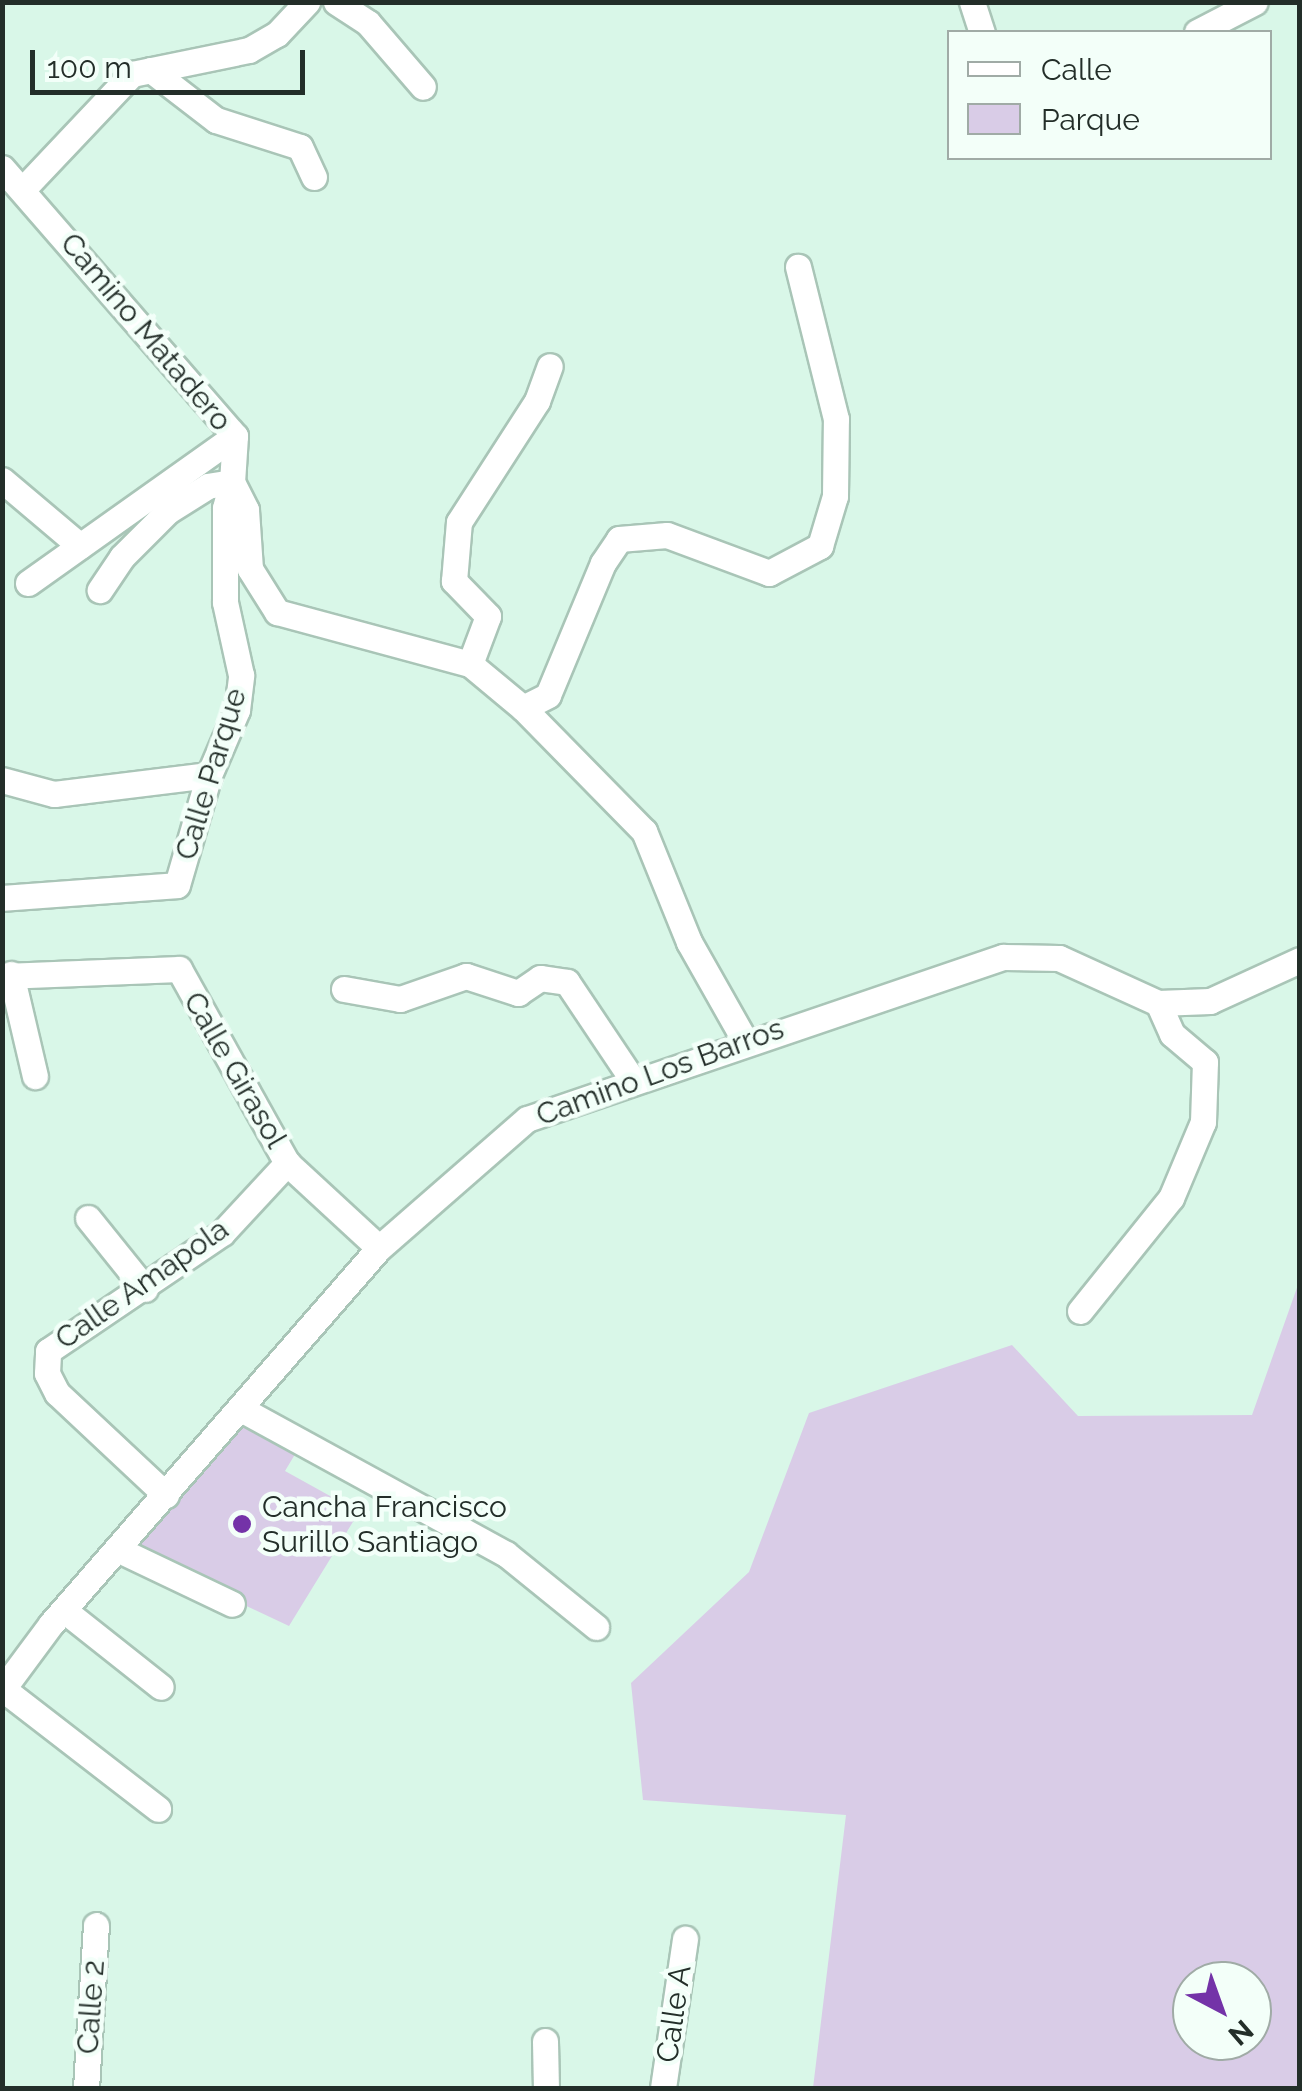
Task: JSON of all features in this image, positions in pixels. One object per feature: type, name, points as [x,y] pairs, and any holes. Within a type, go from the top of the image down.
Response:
[{"type":"street","points":[[25,187],[132,74],[249,50],[277,34],[307,2]]},
{"type":"street","points":[[336,2],[368,22],[422,86]]},
{"type":"street","points":[[972,2],[981,30]]},
{"type":"street","points":[[1202,30],[1255,2]]},
{"type":"street","points":[[151,70],[216,120],[300,148],[314,177]]},
{"type":"street","name":"Camino Matadero","points":[[2,168],[25,187],[234,436],[232,482],[246,510],[250,569],[277,612],[470,664],[523,708],[644,831],[689,942],[745,1041]]},
{"type":"street","points":[[523,708],[548,695],[603,563],[619,539],[667,535],[770,574],[820,546],[835,496],[836,419],[798,268]]},
{"type":"street","points":[[470,664],[488,616],[454,581],[454,538],[478,486],[537,401],[550,366]]},
{"type":"street","points":[[28,583],[234,436]]},
{"type":"street","points":[[2,480],[80,546]]},
{"type":"street","points":[[100,590],[122,556],[168,511],[208,486],[232,482]]},
{"type":"street","name":"Calle Parque","points":[[2,898],[178,885],[210,776],[237,710],[241,675],[225,602],[226,508],[232,482]]},
{"type":"street","points":[[2,780],[54,794],[210,776]]},
{"type":"street","name":"Camino Los Barros","points":[[3,1689],[65,1611],[379,1248],[527,1119],[745,1041],[1003,957],[1058,958],[1158,1003],[1210,1001],[1300,960]]},
{"type":"street","name":"Calle Girasol","points":[[7,975],[179,969],[288,1163],[379,1248]]},
{"type":"street","points":[[7,975],[36,1076]]},
{"type":"street","points":[[344,990],[400,999],[466,976],[518,993],[540,978],[567,982],[634,1082]]},
{"type":"street","points":[[1080,1311],[1171,1198],[1203,1122],[1206,1062],[1172,1034],[1158,1003]]},
{"type":"street","name":"Calle Amapola","points":[[166,1495],[57,1392],[46,1373],[48,1350],[64,1334],[145,1290],[222,1233],[288,1163]]},
{"type":"street","points":[[88,1218],[145,1290]]},
{"type":"street","points":[[241,1410],[506,1554],[596,1627]]},
{"type":"street","points":[[119,1550],[232,1604]]},
{"type":"street","points":[[65,1611],[161,1687]]},
{"type":"street","points":[[3,1689],[158,1808]]},
{"type":"street","name":"Calle 2","points":[[86,2088],[96,1925]]},
{"type":"street","name":"Calle A","points":[[664,2088],[685,1939]]},
{"type":"street","points":[[545,2042],[546,2088]]},
{"type":"green space","points":[[1299,1282],[1299,2088],[813,2088],[846,1815],[643,1800],[631,1683],[749,1572],[809,1413],[1012,1345],[1078,1416],[1252,1415]]},
{"type":"green space","points":[[243,1424],[297,1451],[285,1471],[359,1512],[289,1626],[130,1551]]},
{"type":"place","name":"Cancha Francisco Surillo Santiago","points":[[242,1524]]}]
